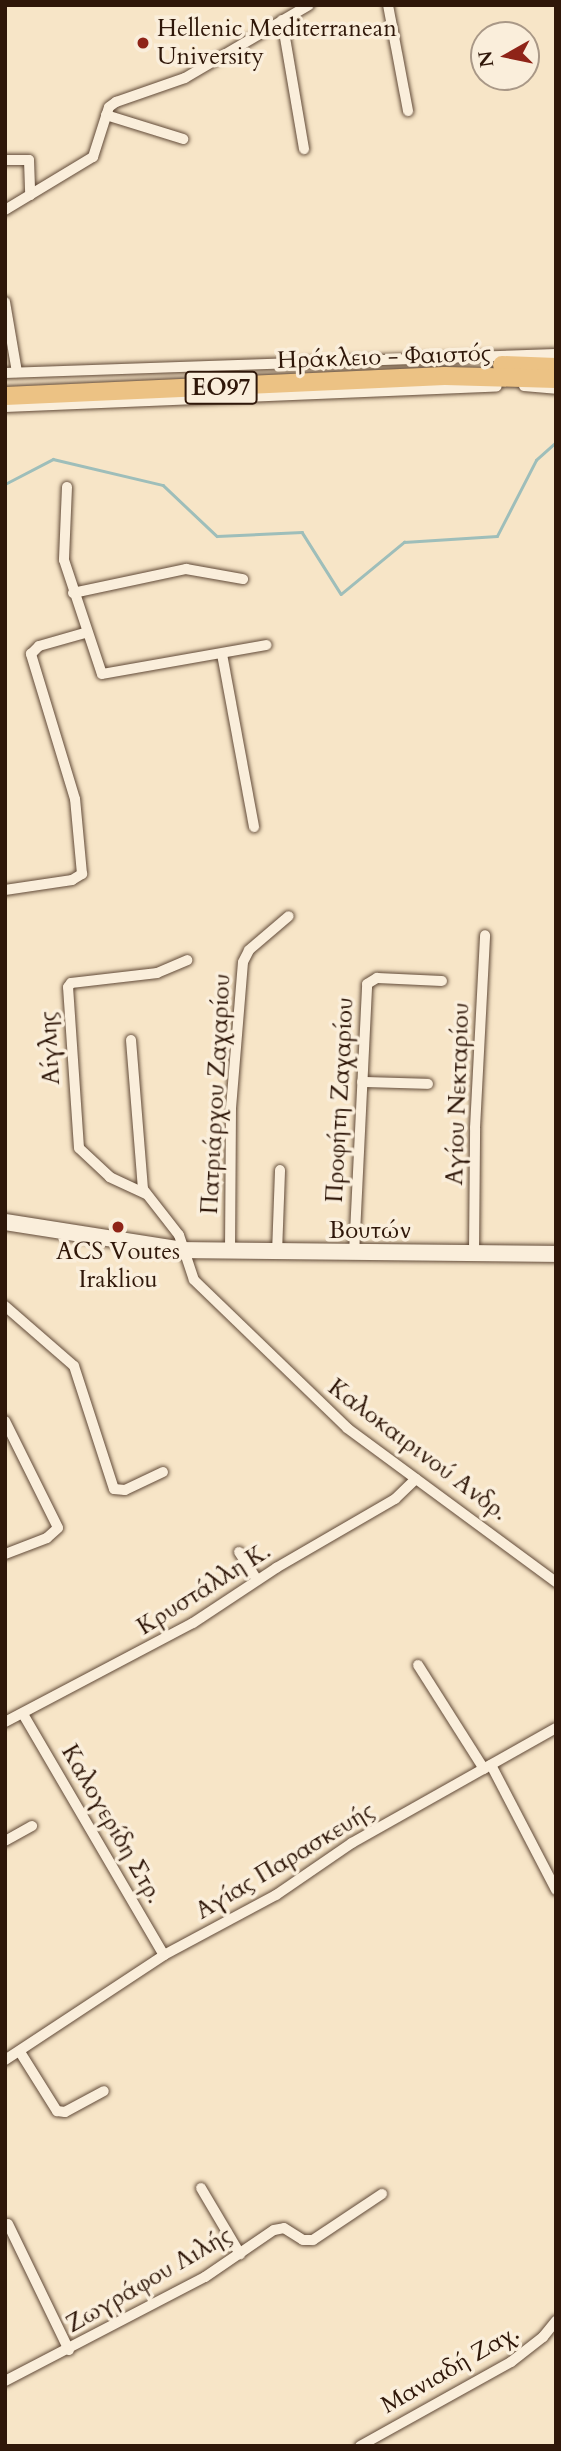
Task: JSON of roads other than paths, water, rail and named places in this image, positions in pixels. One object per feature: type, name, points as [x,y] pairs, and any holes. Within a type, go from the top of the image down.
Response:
[{"type":"main road","name":"Ηράκλειο - Φαιστός","points":[[5,396],[556,367]]},
{"type":"main road","name":"Ηράκλειο - Φαιστός","points":[[5,386],[449,373],[556,379]]},
{"type":"main road","name":"Βουτών","points":[[5,1223],[183,1250],[354,1254],[556,1254]]},
{"type":"street","points":[[5,210],[93,157],[106,116],[116,102],[184,78],[309,5]]},
{"type":"street","points":[[388,5],[408,111]]},
{"type":"street","points":[[282,20],[304,149]]},
{"type":"street","points":[[106,116],[183,139]]},
{"type":"street","points":[[5,160],[29,160],[30,195]]},
{"type":"street","points":[[5,302],[11,372],[422,356],[449,373],[556,389]]},
{"type":"street","points":[[5,407],[419,388],[449,373],[556,354]]},
{"type":"street","points":[[422,356],[449,373]]},
{"type":"street","points":[[419,388],[449,373]]},
{"type":"street","points":[[67,487],[62,544],[85,633],[104,675],[266,645]]},
{"type":"street","points":[[73,593],[186,569],[243,579]]},
{"type":"street","points":[[5,890],[72,880],[82,874],[75,800],[31,654],[39,646],[85,633]]},
{"type":"street","points":[[222,653],[254,827]]},
{"type":"street","name":"Πατριάρχου Ζαχαρίου","points":[[230,1252],[231,1108],[243,962],[249,950],[289,916]]},
{"type":"street","name":"Αγίου Νεκταρίου","points":[[474,1254],[475,1128],[485,935]]},
{"type":"street","name":"Αίγλης","points":[[146,1194],[110,1177],[79,1148],[68,987],[71,983],[157,973],[187,960]]},
{"type":"street","name":"Προφήτη Ζαχαρίου","points":[[354,1254],[368,982],[377,978],[442,981]]},
{"type":"street","points":[[131,1040],[137,1151],[146,1194]]},
{"type":"street","points":[[362,1082],[428,1084]]},
{"type":"street","points":[[277,1253],[280,1170]]},
{"type":"street","name":"Καλοκαιρινού Ανδρ.","points":[[146,1194],[179,1235],[194,1280],[248,1336],[347,1428],[556,1582]]},
{"type":"street","points":[[5,1306],[74,1366],[114,1489],[125,1490],[163,1472]]},
{"type":"street","points":[[5,1421],[8,1434],[56,1520],[57,1532],[5,1553]]},
{"type":"street","name":"Κρυστάλλη Κ.","points":[[5,1722],[177,1633],[257,1580],[381,1508],[416,1479]]},
{"type":"street","points":[[239,1552],[257,1580]]},
{"type":"street","points":[[418,1665],[488,1767],[556,1890]]},
{"type":"street","name":"Καλογερίδη Στρ.","points":[[23,1714],[164,1955]]},
{"type":"street","name":"Αγίας Παρασκευής","points":[[5,2060],[164,1955],[276,1895],[321,1861],[556,1728]]},
{"type":"street","points":[[5,1841],[32,1826]]},
{"type":"street","points":[[20,2052],[57,2111],[65,2112],[104,2091]]},
{"type":"street","points":[[201,2188],[240,2253]]},
{"type":"street","name":"Ζωγράφου Λιλής","points":[[5,2381],[68,2350],[240,2253],[277,2229],[313,2240],[382,2194]]},
{"type":"street","points":[[8,2224],[68,2350]]},
{"type":"street","name":"Μανιαδή Ζαχ.","points":[[360,2446],[511,2362],[543,2337],[556,2320]]},
{"type":"waterway","points":[[5,484],[53,459],[163,485],[217,536],[302,532],[341,594],[404,542],[497,536],[536,460],[556,442]]},
{"type":"place","name":"Hellenic Mediterranean University","points":[[143,43]]},
{"type":"place","name":"ACS Voutes Irakliou","points":[[118,1227]]}]
